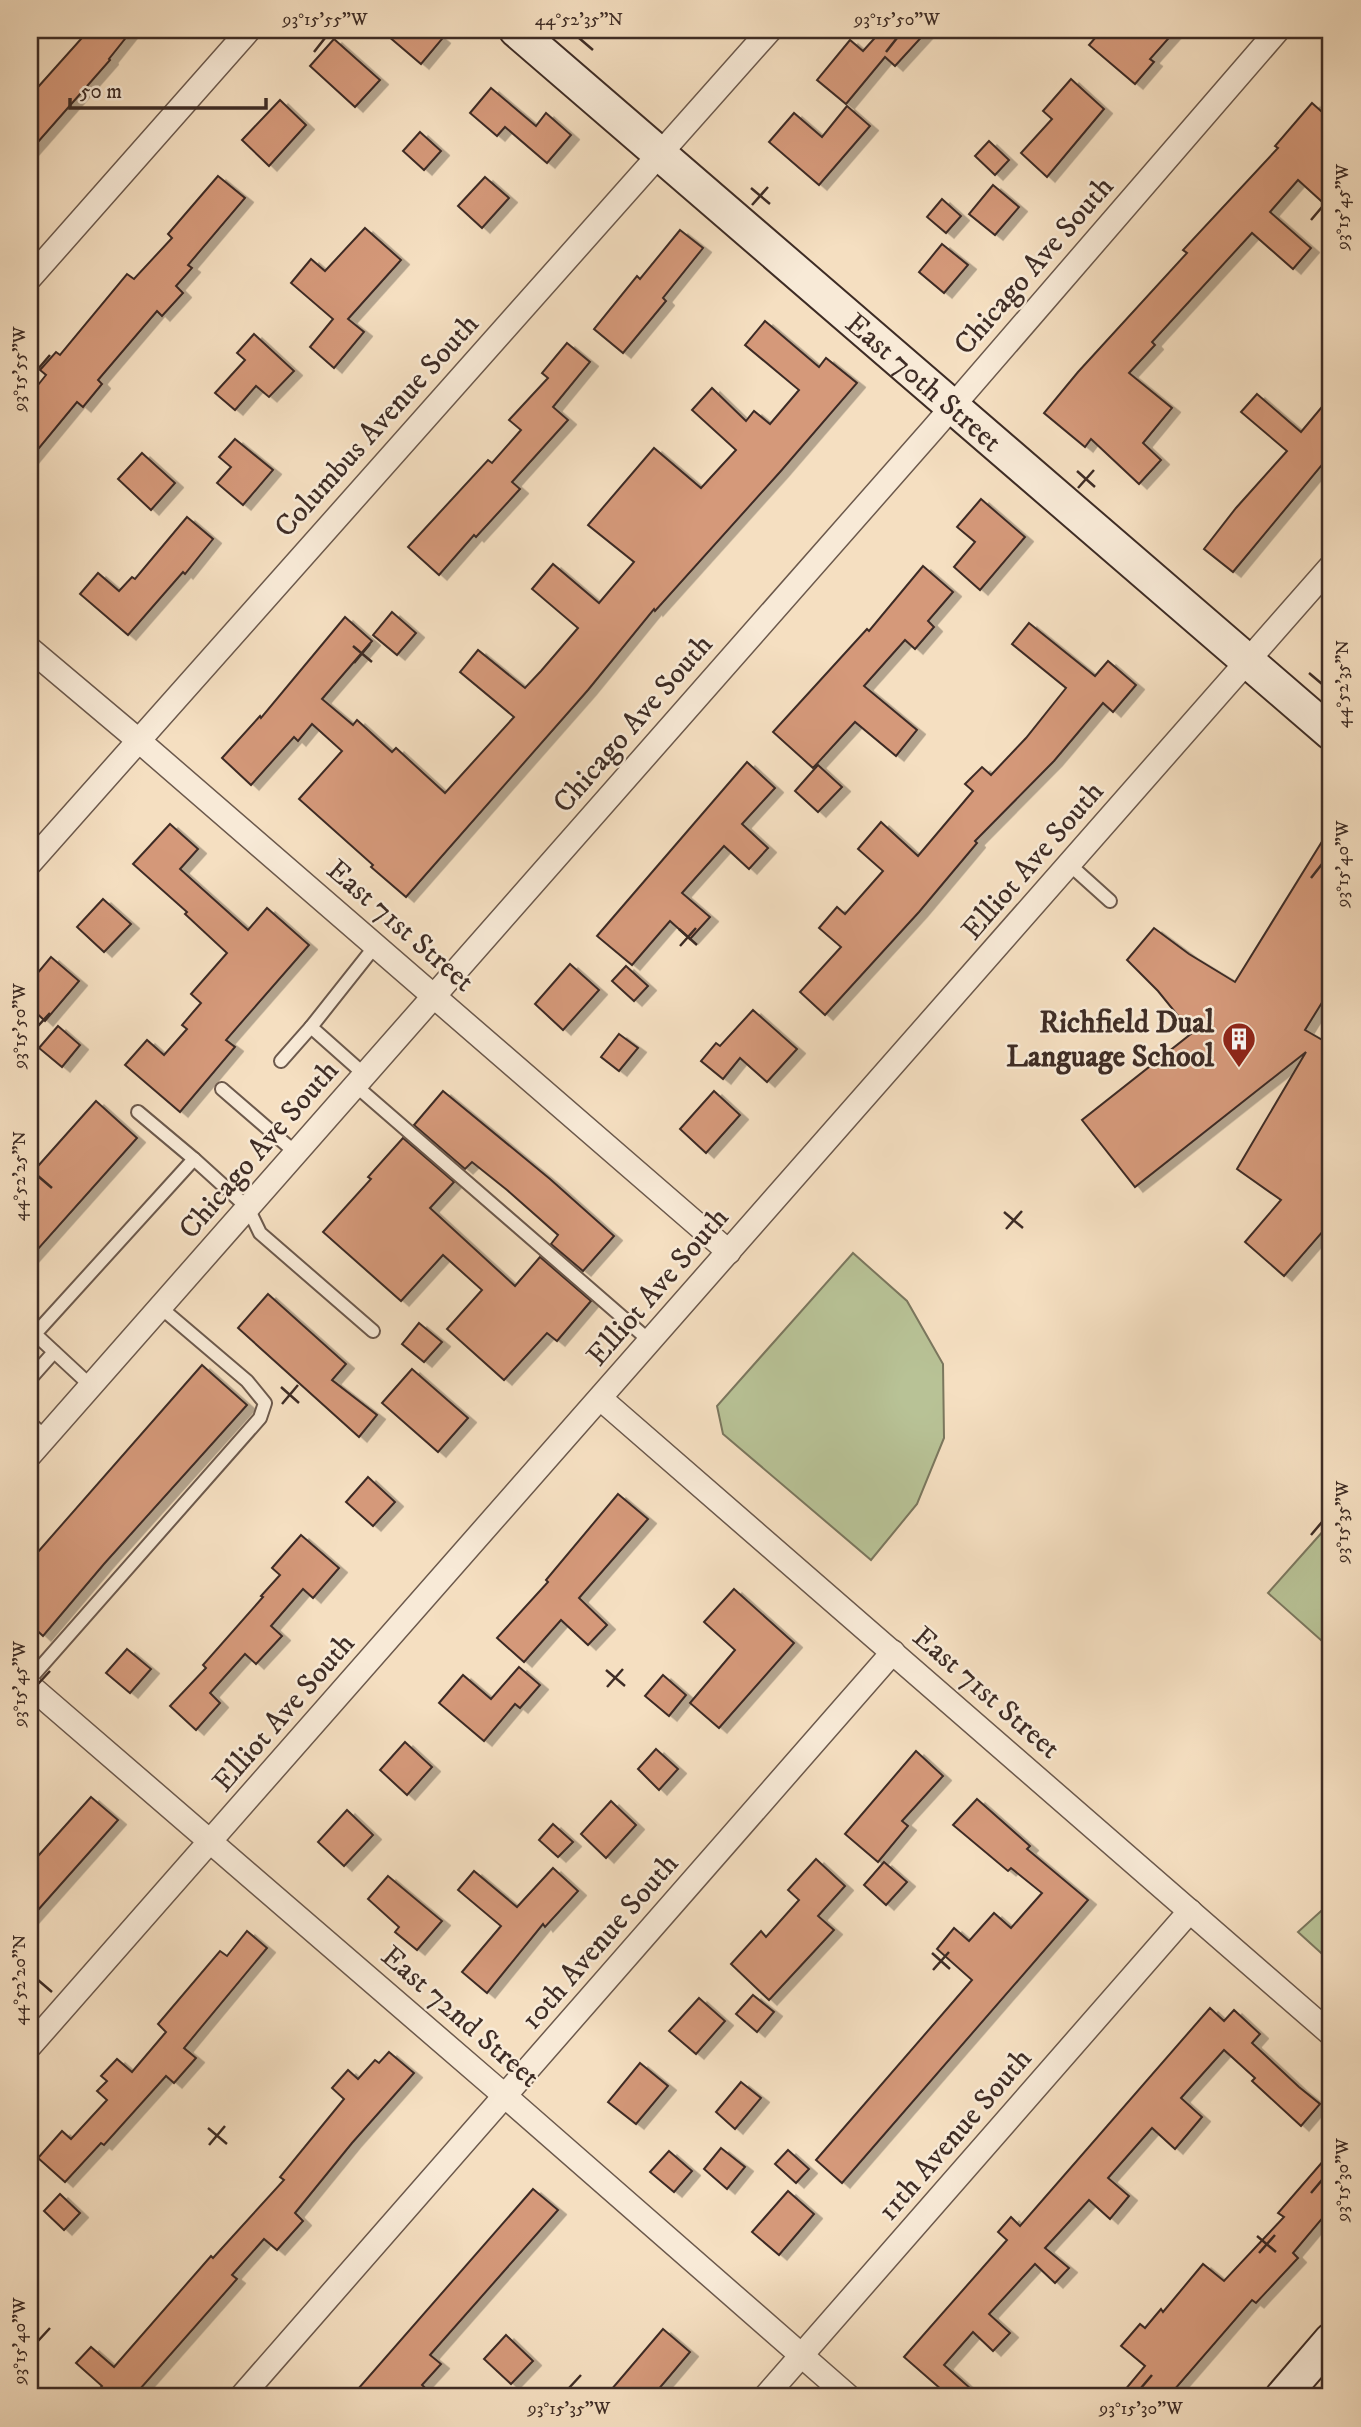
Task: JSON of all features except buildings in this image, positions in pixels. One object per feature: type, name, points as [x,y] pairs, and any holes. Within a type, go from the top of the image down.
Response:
[{"type":"street","points":[[30,278],[249,30]]},
{"type":"street","name":"East 70th Street","points":[[516,30],[1331,733]]},
{"type":"street","name":"Columbus Avenue South","points":[[30,863],[769,30]]},
{"type":"street","name":"Chicago Ave South","points":[[30,1455],[38,1430],[91,1386],[953,406],[1278,30]]},
{"type":"street","name":"Elliot Ave South","points":[[30,2046],[1331,566]]},
{"type":"street","name":"East 71st Street","points":[[30,649],[729,1252]]},
{"type":"street","name":"East 71st Street","points":[[601,1399],[1331,2034]]},
{"type":"street","name":"10th Avenue South","points":[[241,2397],[893,1652]]},
{"type":"street","name":"East 72nd Street","points":[[30,1686],[849,2397]]},
{"type":"street","name":"11th Avenue South","points":[[765,2397],[1190,1911]]},
{"type":"street","points":[[1282,2397],[1331,2340]]},
{"type":"lane","points":[[1070,865],[1110,901]]},
{"type":"lane","points":[[281,1061],[376,945]]},
{"type":"lane","points":[[311,1027],[360,1080],[651,1342]]},
{"type":"lane","points":[[222,1089],[296,1153]]},
{"type":"lane","points":[[138,1112],[248,1208],[260,1233],[373,1331]]},
{"type":"lane","points":[[91,1386],[32,1332],[194,1159]]},
{"type":"lane","points":[[30,1679],[260,1418],[265,1403],[247,1381],[160,1307]]},
{"type":"lane","points":[[30,1379],[54,1352]]},
{"type":"green space","points":[[853,1253],[907,1301],[943,1364],[944,1438],[917,1504],[871,1560],[723,1434],[717,1406]]},
{"type":"green space","points":[[1325,1529],[1331,1534],[1331,1649],[1268,1593]]},
{"type":"green space","points":[[1331,1902],[1331,1962],[1298,1932]]},
{"type":"place","name":"Richfield Dual Language School","points":[[1239,1069]]}]
